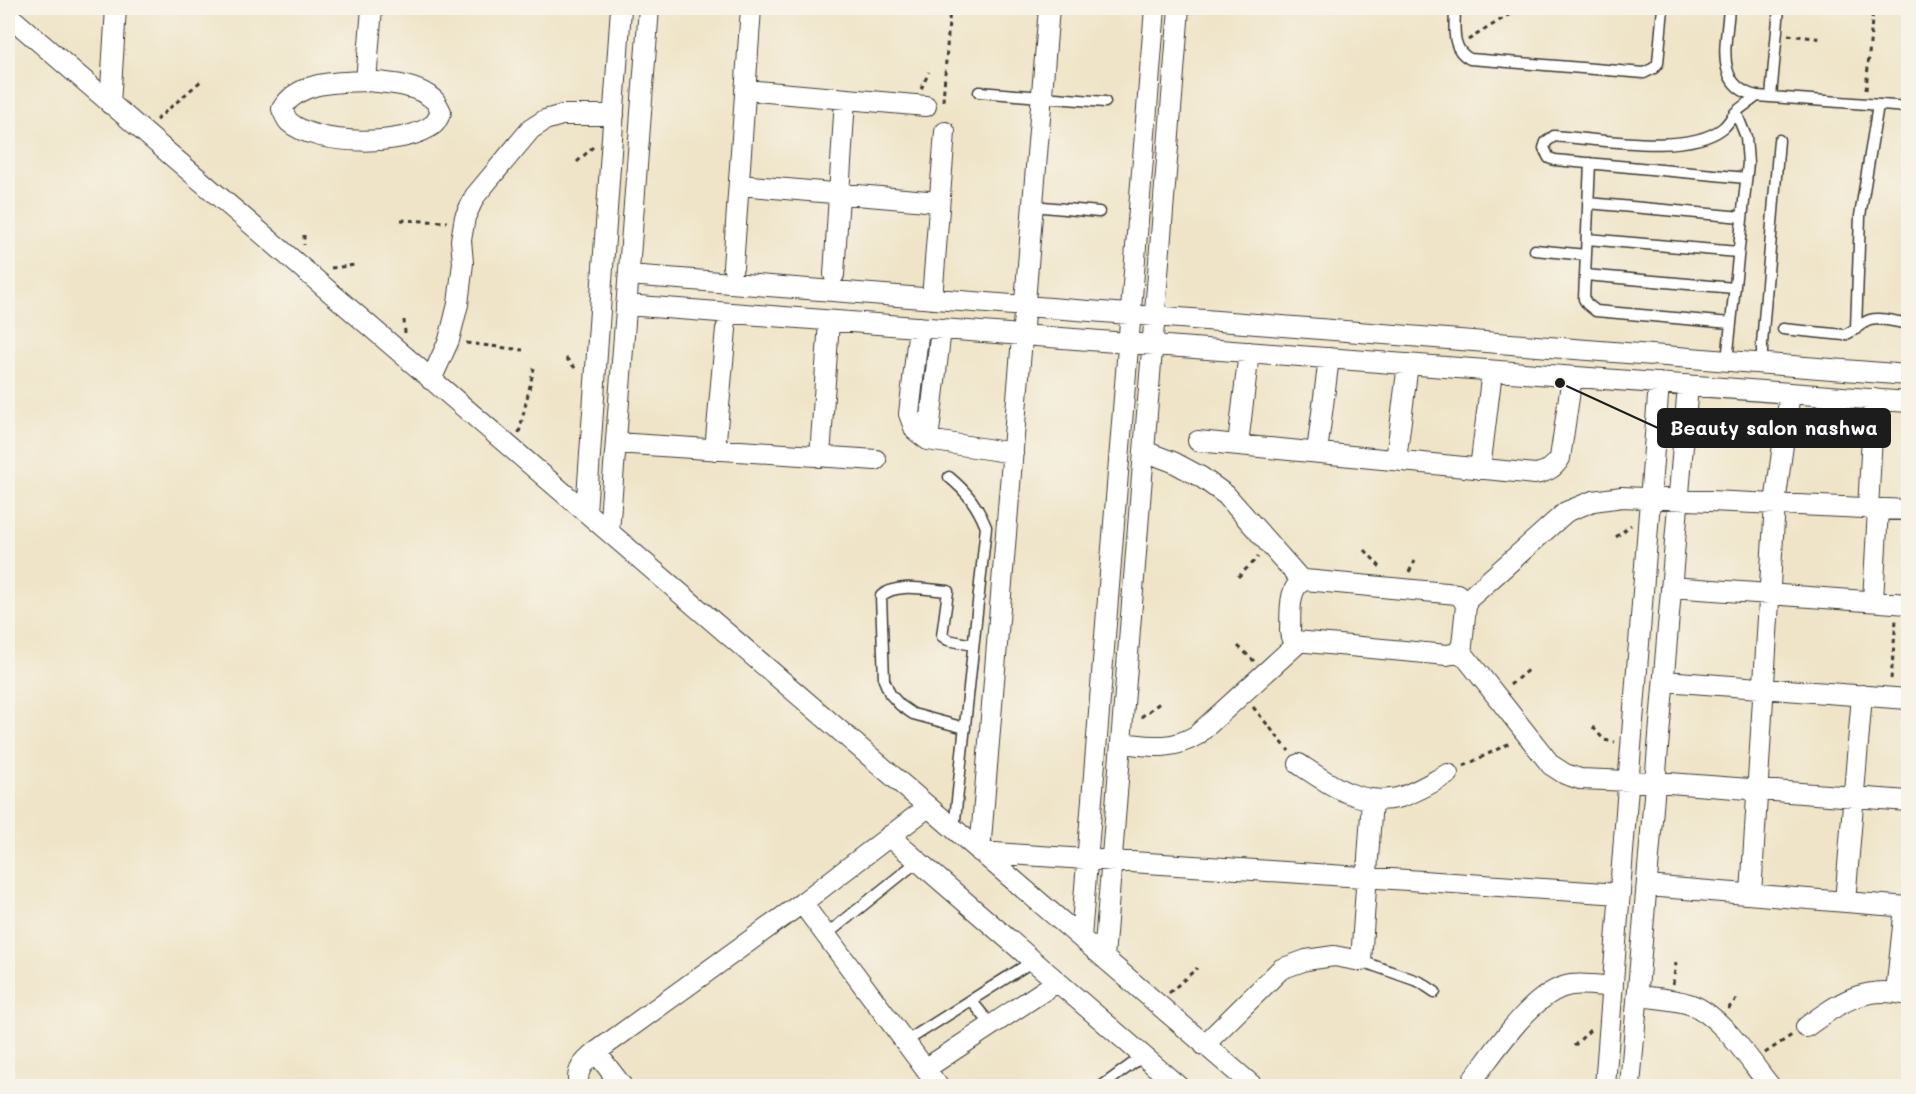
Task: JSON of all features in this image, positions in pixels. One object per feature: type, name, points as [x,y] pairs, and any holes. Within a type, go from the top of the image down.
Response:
[{"type":"street","points":[[110,104],[116,8]]},
{"type":"street","points":[[366,81],[372,8]]},
{"type":"street","points":[[586,513],[621,8]]},
{"type":"street","points":[[609,532],[650,8]]},
{"type":"street","points":[[733,267],[751,8]]},
{"type":"street","points":[[980,852],[1049,8]]},
{"type":"street","points":[[1081,938],[1155,8]]},
{"type":"street","points":[[1104,958],[1179,8]]},
{"type":"street","points":[[8,15],[1253,1086]]},
{"type":"street","points":[[366,81],[418,90],[435,100],[441,112],[435,123],[418,133],[392,139],[361,141],[331,138],[305,131],[288,121],[282,109],[288,98],[306,89],[332,82],[366,81]]},
{"type":"street","points":[[745,90],[926,106]]},
{"type":"street","points":[[834,275],[845,99]]},
{"type":"street","points":[[431,380],[449,340],[458,304],[464,223],[475,196],[531,129],[545,120],[562,115],[614,115]]},
{"type":"street","points":[[932,299],[945,132]]},
{"type":"street","points":[[739,185],[939,202]]},
{"type":"street","points":[[608,202],[634,205]]},
{"type":"street","points":[[629,275],[1908,375]]},
{"type":"street","points":[[626,305],[1908,402]]},
{"type":"street","points":[[820,457],[829,321]]},
{"type":"street","points":[[919,327],[909,414],[915,430],[928,440],[1013,453]]},
{"type":"street","points":[[715,450],[726,329]]},
{"type":"street","points":[[928,440],[941,329]]},
{"type":"street","points":[[1450,368],[1451,339]]},
{"type":"street","points":[[1238,444],[1249,352]]},
{"type":"street","points":[[1317,452],[1329,358]]},
{"type":"street","points":[[1762,363],[1762,391]]},
{"type":"street","points":[[1396,460],[1408,364]]},
{"type":"street","points":[[1480,469],[1492,370]]},
{"type":"street","points":[[1198,441],[1535,474],[1550,470],[1560,458],[1572,377]]},
{"type":"street","points":[[1605,1086],[1659,383]]},
{"type":"street","points":[[1630,1086],[1688,385]]},
{"type":"street","points":[[1751,894],[1775,504],[1790,393]]},
{"type":"street","points":[[1873,601],[1874,399]]},
{"type":"street","points":[[616,443],[876,460]]},
{"type":"street","points":[[1144,451],[1173,462],[1201,477],[1226,495],[1302,581],[1454,593],[1461,596],[1465,602],[1460,650],[1448,655],[1299,642],[1293,639],[1290,631],[1293,589],[1302,581]]},
{"type":"street","points":[[1465,602],[1566,512],[1593,501],[1622,497],[1908,510]]},
{"type":"street","points":[[1671,587],[1903,604]]},
{"type":"street","points":[[1107,626],[1131,626]]},
{"type":"street","points":[[1122,743],[1172,747],[1185,743],[1197,735],[1299,642]]},
{"type":"street","points":[[1460,650],[1551,765],[1565,774],[1580,779],[1656,782],[1908,801]]},
{"type":"street","points":[[1664,681],[1899,698]]},
{"type":"street","points":[[1845,902],[1862,695]]},
{"type":"street","points":[[1634,713],[1647,718],[1661,716]]},
{"type":"street","points":[[1299,764],[1347,794],[1372,800],[1397,798],[1448,774]]},
{"type":"street","points":[[1204,1045],[1281,969],[1306,960],[1334,956],[1361,961],[1372,800]]},
{"type":"street","points":[[579,1086],[577,1078],[580,1067],[596,1052],[802,903],[928,807]]},
{"type":"street","points":[[889,836],[1143,1056],[1172,1085]]},
{"type":"street","points":[[980,852],[1620,894]]},
{"type":"street","points":[[1647,886],[1907,907],[1902,994],[1872,992],[1849,998],[1806,1027]]},
{"type":"street","points":[[802,903],[932,1081],[991,1025],[1057,982]]},
{"type":"street","points":[[1471,1086],[1474,1078],[1528,1010],[1547,995],[1570,985],[1613,987]]},
{"type":"street","points":[[1638,996],[1689,1004],[1704,1011],[1718,1022],[1770,1086]]},
{"type":"street","points":[[596,1052],[622,1086]]},
{"type":"lane","points":[[1455,8],[1455,42],[1464,56],[1644,73],[1654,68],[1659,57],[1663,8]]},
{"type":"lane","points":[[1729,8],[1726,70],[1730,80],[1746,94],[1908,107]]},
{"type":"lane","points":[[1771,97],[1779,8]]},
{"type":"lane","points":[[979,92],[1105,102]]},
{"type":"lane","points":[[1746,178],[1590,164],[1549,158],[1544,148],[1545,142],[1554,136],[1666,144],[1682,142],[1724,128],[1736,112],[1757,96]]},
{"type":"lane","points":[[1856,328],[1860,216],[1878,105]]},
{"type":"lane","points":[[1727,361],[1748,163],[1746,136],[1736,112]]},
{"type":"lane","points":[[1762,363],[1779,140]]},
{"type":"lane","points":[[1590,164],[1584,299],[1587,304],[1596,311],[1730,323]]},
{"type":"lane","points":[[1588,203],[1742,217]]},
{"type":"lane","points":[[1032,206],[1099,212]]},
{"type":"lane","points":[[1587,239],[1738,252]]},
{"type":"lane","points":[[1535,250],[1586,255]]},
{"type":"lane","points":[[1585,275],[1734,288]]},
{"type":"lane","points":[[1783,329],[1844,335],[1869,320],[1877,319],[1908,324]]},
{"type":"lane","points":[[949,477],[966,490],[978,507],[986,527],[954,829]]},
{"type":"lane","points":[[965,728],[913,714],[890,694],[884,680],[881,596],[897,588],[948,591],[942,636],[948,640],[974,645]]},
{"type":"lane","points":[[826,935],[918,861]]},
{"type":"lane","points":[[905,1042],[1033,961]]},
{"type":"lane","points":[[1361,961],[1420,982],[1435,992]]},
{"type":"lane","points":[[971,1000],[991,1025]]},
{"type":"lane","points":[[1102,1086],[1143,1056]]},
{"type":"path","points":[[945,132],[941,128],[950,8]]},
{"type":"path","points":[[1457,47],[1510,14],[1514,8]]},
{"type":"path","points":[[1865,104],[1874,8],[1903,10]]},
{"type":"path","points":[[1777,34],[1823,39]]},
{"type":"path","points":[[143,132],[202,80]]},
{"type":"path","points":[[401,220],[464,223]]},
{"type":"path","points":[[449,340],[523,350]]},
{"type":"path","points":[[515,452],[534,368]]},
{"type":"path","points":[[1238,577],[1270,545]]},
{"type":"path","points":[[1899,698],[1903,604]]},
{"type":"path","points":[[1497,696],[1529,669]]},
{"type":"path","points":[[1242,694],[1299,764]]},
{"type":"path","points":[[1593,727],[1605,740],[1631,746]]},
{"type":"path","points":[[1448,774],[1527,734]]},
{"type":"path","points":[[1157,1004],[1197,968]]},
{"type":"path","points":[[1750,1062],[1806,1027]]},
{"type":"place","name":"Beauty salon nashwa","points":[[1560,383]]}]
